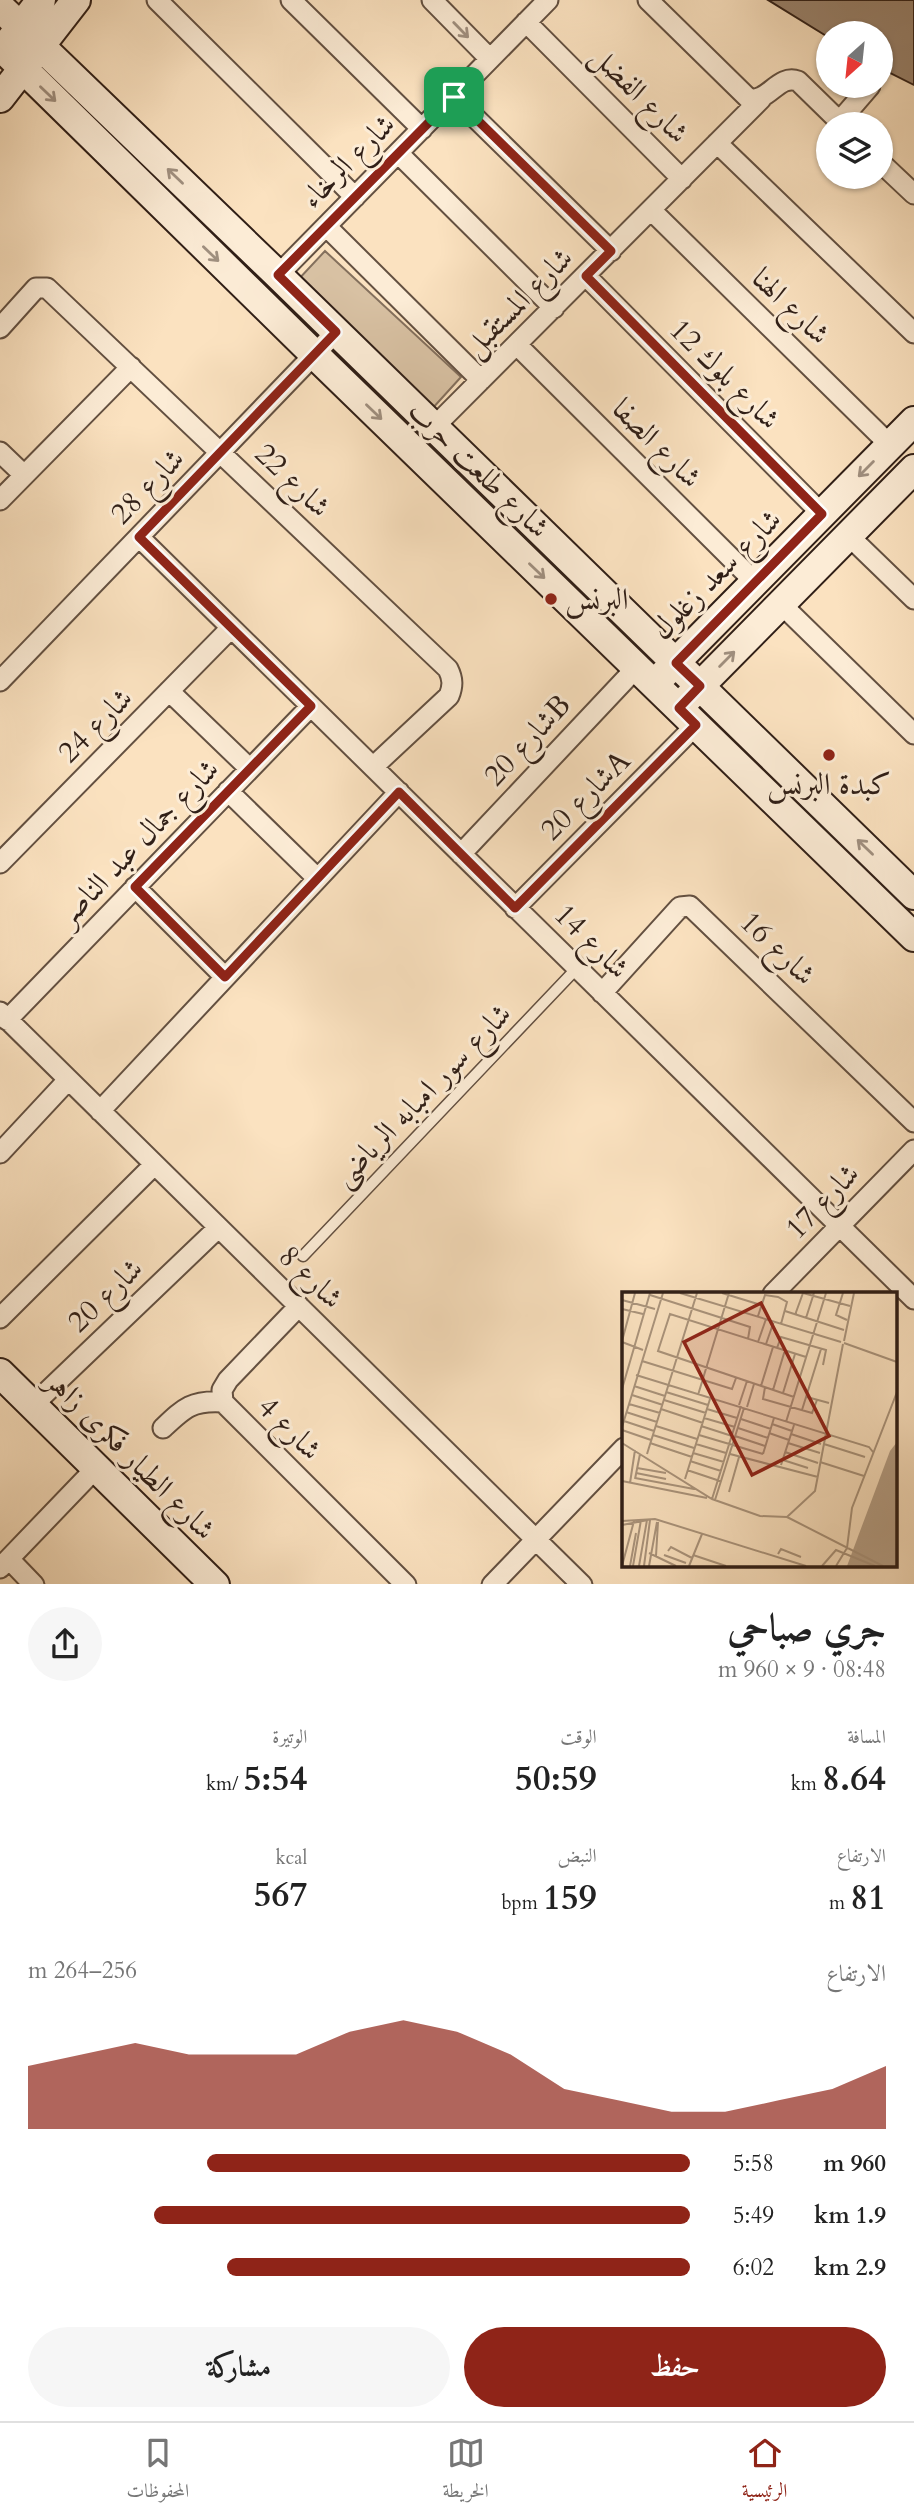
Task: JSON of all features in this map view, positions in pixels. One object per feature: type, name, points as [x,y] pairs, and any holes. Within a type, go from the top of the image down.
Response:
[{"type":"street","points":[[31,36],[41,0]]},
{"type":"street","points":[[0,98],[7,55],[76,0]]},
{"type":"street","points":[[157,0],[355,197]]},
{"type":"street","points":[[291,0],[422,129]]},
{"type":"street","points":[[432,0],[490,59]]},
{"type":"street","name":"شارع الرخاء","points":[[278,275],[548,0]]},
{"type":"street","points":[[648,0],[745,96],[749,99],[761,99]]},
{"type":"street","name":"شارع طلعت حرب","points":[[0,7],[914,895]]},
{"type":"street","name":"شارع الفضل","points":[[527,22],[682,179]]},
{"type":"street","name":"شارع طلعت حرب","points":[[7,55],[914,937]]},
{"type":"street","name":"شارع المستقبل","points":[[434,427],[761,99],[786,80],[798,80],[830,112]]},
{"type":"street","points":[[454,97],[611,251]]},
{"type":"street","points":[[850,112],[861,98]]},
{"type":"street","points":[[717,142],[914,333]]},
{"type":"street","points":[[398,153],[554,308]]},
{"type":"street","points":[[893,174],[914,194]]},
{"type":"street","name":"شارع الهنا","points":[[651,210],[890,445]]},
{"type":"street","points":[[326,226],[481,380]]},
{"type":"street","name":"شارع بلوك 12","points":[[586,276],[822,514]]},
{"type":"street","name":"شارع 22","points":[[0,328],[36,288],[47,288],[448,668],[453,687],[449,696],[373,767]]},
{"type":"street","name":"شارع 28","points":[[0,681],[336,332]]},
{"type":"street","name":"شارع الصفا","points":[[517,345],[755,582]]},
{"type":"street","points":[[0,500],[131,367]]},
{"type":"street","name":"شارع سعد زغلول","points":[[646,676],[676,663],[914,421]]},
{"type":"street","points":[[0,452],[24,475]]},
{"type":"street","points":[[687,716],[700,686],[914,469]]},
{"type":"street","points":[[849,536],[914,599]]},
{"type":"street","name":"شارع 14","points":[[139,537],[914,1299]]},
{"type":"street","points":[[781,604],[914,734]]},
{"type":"street","name":"شارع 24","points":[[0,863],[232,628]]},
{"type":"street","name":"شارع 20B","points":[[461,854],[646,676]]},
{"type":"street","points":[[169,691],[250,769]]},
{"type":"street","name":"شارع جمال عبد الناصر","points":[[4,1016],[135,887],[311,706]]},
{"type":"street","name":"شارع 20A","points":[[515,908],[687,716]]},
{"type":"street","points":[[228,792],[317,878]]},
{"type":"street","points":[[100,1111],[399,792]]},
{"type":"street","points":[[135,887],[225,977]]},
{"type":"street","name":"شارع 16","points":[[602,993],[680,907],[690,906],[914,1122]]},
{"type":"street","name":"شارع 8","points":[[4,1016],[582,1584]]},
{"type":"street","points":[[0,1153],[68,1080]]},
{"type":"street","name":"شارع 17","points":[[775,1292],[914,1150]]},
{"type":"street","name":"شارع 20","points":[[0,1318],[154,1165]]},
{"type":"street","name":"شارع 20","points":[[33,1405],[218,1228]]},
{"type":"street","name":"شارع 4","points":[[299,1306],[228,1380],[222,1390],[223,1402],[407,1584]]},
{"type":"street","name":"شارع الطيار فكرى زاهر","points":[[0,1373],[215,1584]]},
{"type":"street","points":[[163,1428],[189,1405],[205,1401],[223,1402]]},
{"type":"street","points":[[492,1584],[622,1450]]},
{"type":"street","points":[[34,1584],[4,1564],[96,1468]]},
{"type":"lane","name":"شارع سور امبابه الرياضى","points":[[303,1255],[577,968]]},
{"type":"shaded area","points":[[325,251],[461,377],[431,410],[296,282]]},
{"type":"building","points":[[768,0],[914,0],[914,85],[893,74],[893,21],[816,21],[816,30]]},
{"type":"place","name":"البرنس","points":[[551,599]]},
{"type":"place","name":"كبدة البرنس","points":[[829,755]]},
{"type":"route","points":[[454,97],[611,251],[586,276],[822,514],[676,663],[700,686],[679,708],[696,725],[515,908],[399,792],[225,977],[135,887],[311,706],[139,537],[336,332],[278,275],[454,97]]}]
